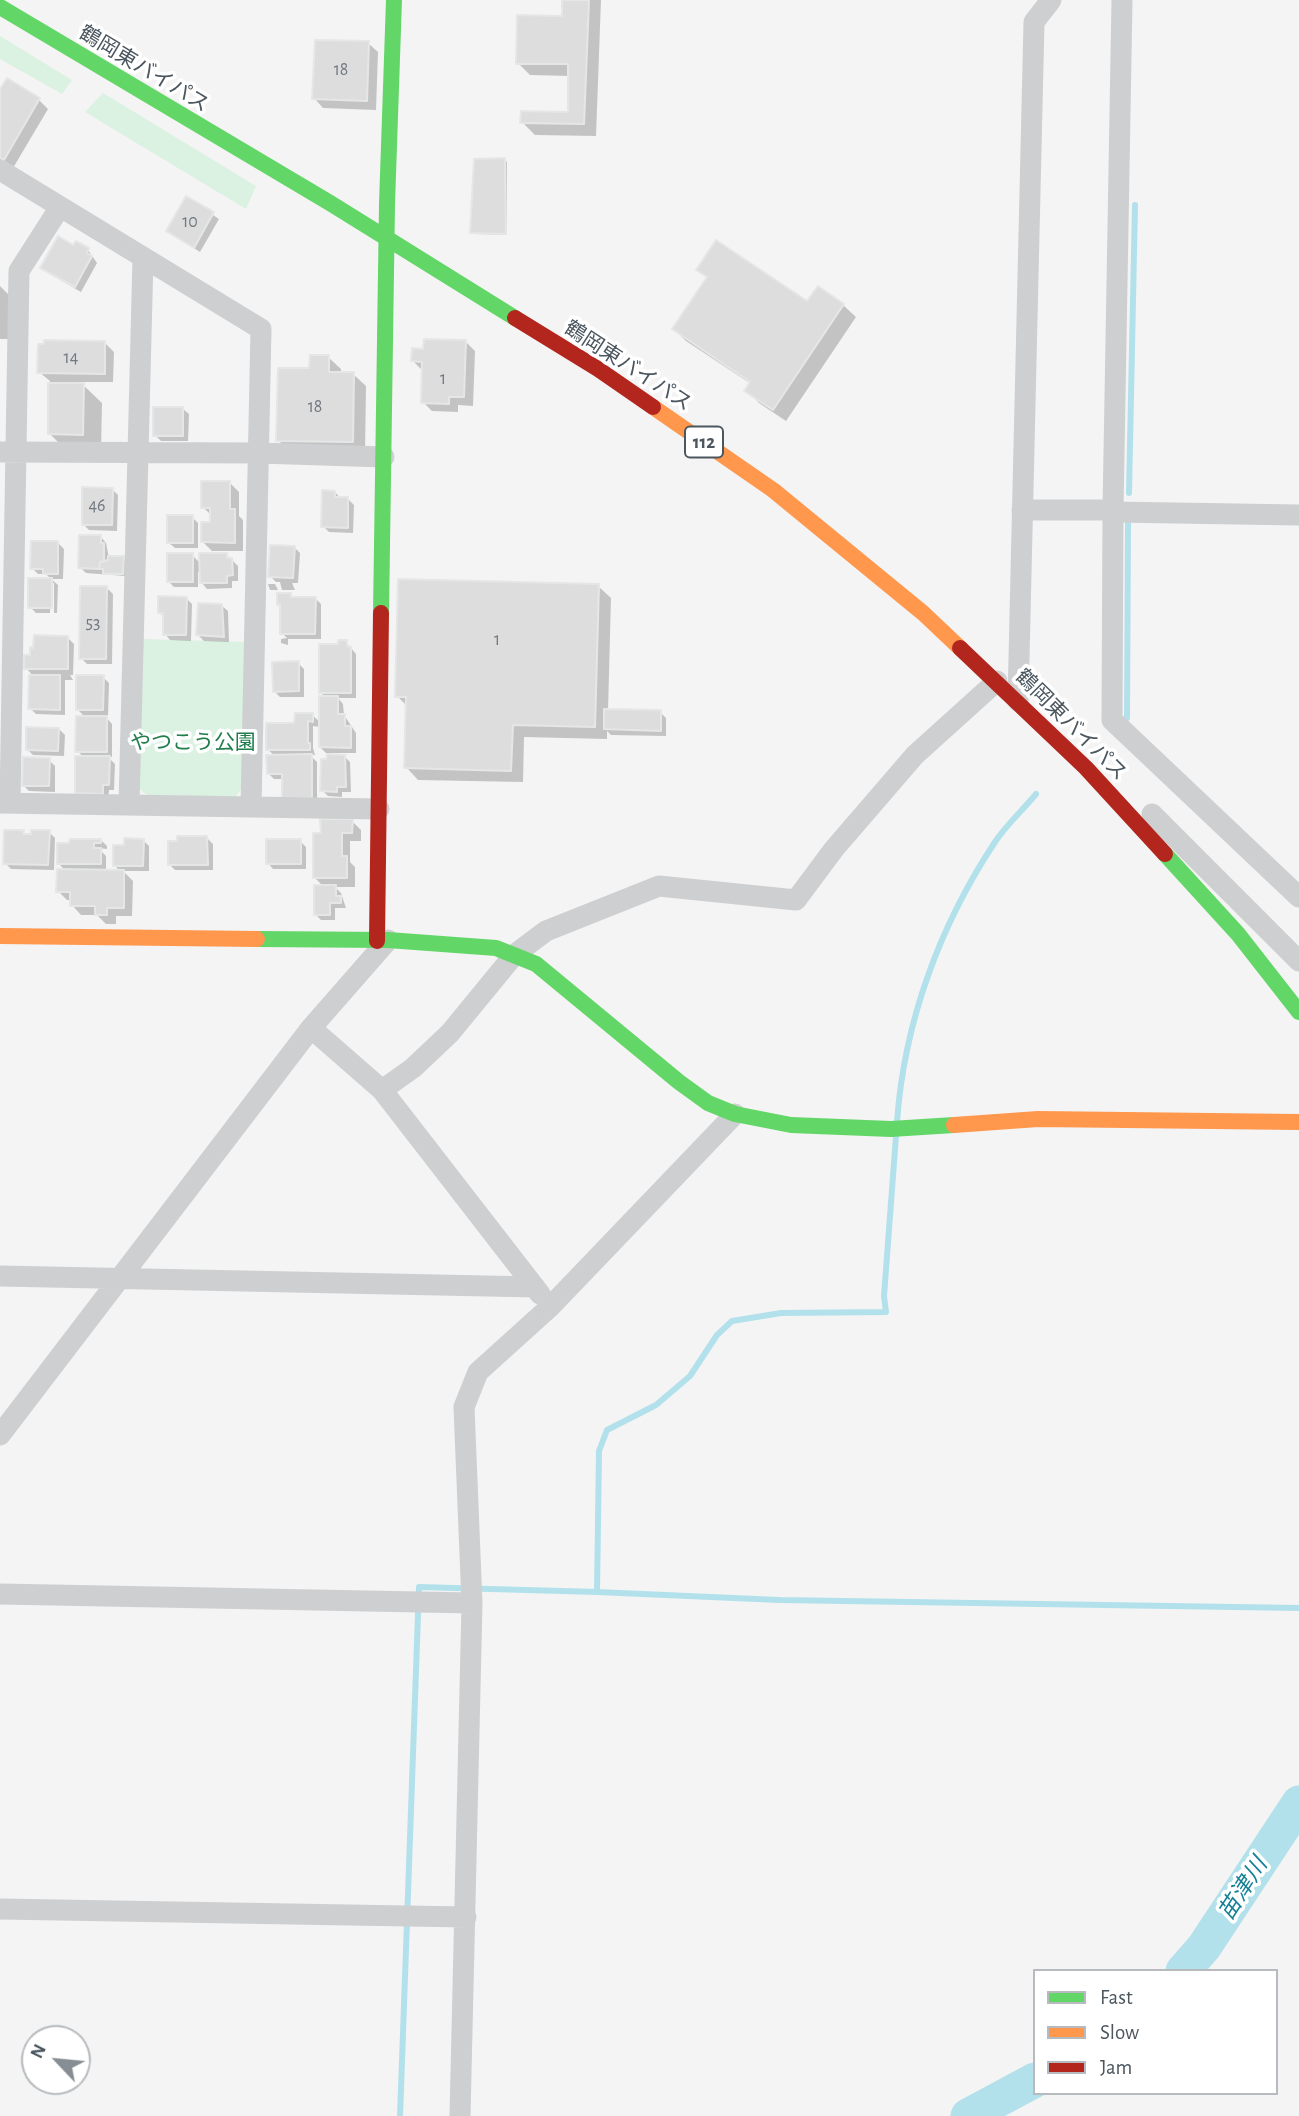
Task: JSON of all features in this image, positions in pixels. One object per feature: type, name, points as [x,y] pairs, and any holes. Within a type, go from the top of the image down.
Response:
[{"type":"main road","points":[[383,940],[379,809],[386,238],[394,0]]},
{"type":"main road","name":"鶴岡東バイパス","points":[[0,7],[386,238],[645,400],[773,490],[923,613],[1086,768],[1238,934],[1299,1012]]},
{"type":"main road","points":[[0,936],[383,940],[478,945],[536,964],[679,1082],[708,1102],[735,1114],[791,1125],[891,1129],[1038,1119],[1299,1122]]},
{"type":"street","points":[[1018,701],[1034,22],[1051,0]]},
{"type":"street","points":[[1122,0],[1112,719],[1299,897]]},
{"type":"street","points":[[0,170],[261,329],[251,807]]},
{"type":"street","points":[[60,207],[19,271],[8,452],[5,803],[379,809]]},
{"type":"street","points":[[129,805],[143,258]]},
{"type":"street","points":[[8,452],[260,453],[384,457]]},
{"type":"street","points":[[1022,510],[1299,515]]},
{"type":"street","points":[[382,1090],[413,1068],[450,1034],[514,955],[546,931],[659,886],[796,900],[834,849],[915,755],[997,681]]},
{"type":"street","points":[[1086,768],[1140,801],[1299,961]]},
{"type":"street","points":[[0,1435],[311,1028],[383,940]]},
{"type":"street","points":[[311,1028],[382,1090],[550,1307]]},
{"type":"street","points":[[460,2116],[472,1603],[464,1407],[478,1372],[550,1307],[735,1114]]},
{"type":"street","points":[[0,1276],[535,1287]]},
{"type":"street","points":[[0,1594],[472,1603]]},
{"type":"street","points":[[0,1909],[466,1917]]},
{"type":"green space","points":[[0,36],[72,80],[62,94],[0,59]]},
{"type":"green space","points":[[103,93],[256,186],[246,209],[85,112]]},
{"type":"green space","name":"やつこう公園","points":[[142,639],[249,642],[245,784],[233,800],[151,798],[138,788]]},
{"type":"building","points":[[562,0],[589,0],[584,124],[520,123],[521,111],[568,112],[568,64],[516,64],[517,15],[562,16]]},
{"type":"building","points":[[315,40],[369,41],[367,101],[312,99]]},
{"type":"building","points":[[7,78],[40,98],[4,160],[0,158],[0,89]]},
{"type":"building","points":[[505,158],[506,234],[470,233],[474,159]]},
{"type":"building","points":[[186,196],[214,212],[194,248],[166,231]]},
{"type":"building","points":[[58,236],[73,245],[76,241],[89,248],[87,253],[92,256],[75,287],[40,268]]},
{"type":"building","points":[[716,240],[807,301],[818,286],[844,304],[773,410],[744,391],[750,382],[672,329],[707,277],[696,270]]},
{"type":"building","points":[[424,339],[466,340],[464,397],[449,397],[449,404],[421,403],[422,362],[411,361],[412,348],[423,349]]},
{"type":"building","points":[[44,340],[105,341],[105,374],[37,373],[38,344],[44,344]]},
{"type":"building","points":[[310,355],[329,355],[329,372],[354,372],[353,442],[276,441],[278,368],[309,368]]},
{"type":"building","points":[[48,383],[84,383],[83,435],[48,434]]},
{"type":"building","points":[[153,407],[183,407],[183,436],[153,436]]},
{"type":"building","points":[[201,481],[230,481],[230,509],[235,509],[235,543],[201,542],[201,522],[210,522],[210,508],[201,508]]},
{"type":"building","points":[[82,487],[113,488],[112,525],[82,525]]},
{"type":"building","points":[[322,490],[335,491],[335,497],[348,497],[348,528],[321,527]]},
{"type":"building","points":[[167,515],[193,515],[193,543],[167,543]]},
{"type":"building","points":[[79,535],[101,535],[104,562],[100,562],[99,569],[78,568]]},
{"type":"building","points":[[31,541],[58,541],[58,574],[43,574],[43,569],[30,569]]},
{"type":"building","points":[[270,545],[295,546],[293,578],[268,577]]},
{"type":"building","points":[[167,553],[193,553],[193,582],[167,582]]},
{"type":"building","points":[[199,553],[227,553],[227,558],[232,558],[233,575],[227,576],[227,583],[200,583]]},
{"type":"building","points":[[108,556],[124,556],[123,574],[103,574],[103,569],[99,569],[100,562],[108,560]]},
{"type":"building","points":[[28,578],[52,578],[52,608],[28,608]]},
{"type":"building","points":[[398,579],[599,584],[595,727],[513,725],[511,771],[404,768],[406,697],[395,697]]},
{"type":"building","points":[[80,586],[107,586],[106,659],[79,659]]},
{"type":"building","points":[[277,593],[291,593],[291,597],[316,597],[315,634],[280,634],[280,604],[277,605]]},
{"type":"building","points":[[158,596],[187,597],[186,635],[163,635],[163,613],[158,613]]},
{"type":"building","points":[[198,603],[222,604],[224,637],[196,635]]},
{"type":"building","points":[[34,635],[68,636],[68,669],[24,669],[24,655],[30,655]]},
{"type":"building","points":[[338,640],[347,640],[347,646],[351,647],[351,693],[319,693],[319,644],[338,644]]},
{"type":"building","points":[[299,661],[299,691],[273,692],[272,662]]},
{"type":"building","points":[[29,675],[60,675],[60,710],[28,709]]},
{"type":"building","points":[[76,675],[104,675],[103,710],[76,710]]},
{"type":"building","points":[[319,696],[338,696],[338,714],[345,714],[345,726],[351,726],[351,748],[319,747]]},
{"type":"building","points":[[604,709],[661,710],[661,731],[604,729]]},
{"type":"building","points":[[295,713],[313,713],[313,722],[308,721],[310,750],[266,750],[266,723],[294,723]]},
{"type":"building","points":[[76,716],[107,716],[107,752],[75,752]]},
{"type":"building","points":[[26,727],[59,728],[58,751],[26,750]]},
{"type":"building","points":[[312,754],[312,798],[282,798],[282,774],[267,774],[266,755]]},
{"type":"building","points":[[327,754],[345,755],[346,787],[337,787],[337,792],[320,791],[321,759],[326,759]]},
{"type":"building","points":[[75,756],[110,756],[109,785],[103,785],[103,794],[75,793]]},
{"type":"building","points":[[23,757],[50,758],[49,786],[22,786]]},
{"type":"building","points":[[320,819],[353,819],[352,833],[342,833],[342,856],[347,856],[347,878],[313,878],[313,833],[321,833]]},
{"type":"building","points":[[4,830],[24,830],[23,834],[31,834],[31,830],[50,830],[48,865],[3,864]]},
{"type":"building","points":[[177,836],[207,836],[208,865],[168,865],[168,841],[177,841]]},
{"type":"building","points":[[124,838],[144,839],[143,866],[113,866],[113,845],[124,845]]},
{"type":"building","points":[[70,839],[101,839],[101,843],[94,843],[94,848],[101,848],[101,864],[57,864],[57,843],[69,843]]},
{"type":"building","points":[[266,839],[301,839],[301,864],[266,864]]},
{"type":"building","points":[[57,869],[124,870],[124,908],[107,908],[107,915],[95,915],[95,906],[70,906],[70,892],[56,892]]},
{"type":"building","points":[[314,885],[336,885],[336,896],[341,896],[341,903],[330,903],[330,915],[314,915]]},
{"type":"waterway","points":[[1129,493],[1135,205]]},
{"type":"waterway","points":[[1127,718],[1128,524]]},
{"type":"waterway","points":[[897,1122],[901,1085],[917,1011],[942,941],[957,907],[995,842],[1036,794]]},
{"type":"waterway","points":[[597,1592],[599,1451],[607,1430],[656,1405],[690,1376],[717,1335],[732,1321],[781,1313],[886,1312],[884,1296],[896,1136]]},
{"type":"waterway","points":[[400,2116],[419,1587],[779,1600],[1299,1608]]},
{"type":"waterway","name":"苗津川","points":[[1185,1969],[1204,1947],[1299,1803]]},
{"type":"waterway","name":"苗津川","points":[[968,2116],[1033,2081]]},
{"type":"traffic: fast","points":[[381,613],[387,204],[394,0]]},
{"type":"traffic: fast","points":[[0,7],[330,203],[515,318]]},
{"type":"traffic: fast","points":[[1165,854],[1238,934],[1299,1012]]},
{"type":"traffic: fast","points":[[257,939],[388,940],[496,948],[536,964],[679,1082],[708,1103],[735,1114],[791,1125],[891,1129],[954,1125]]},
{"type":"traffic: slow","points":[[653,407],[773,490],[923,613],[960,648]]},
{"type":"traffic: slow","points":[[0,936],[257,939]]},
{"type":"traffic: slow","points":[[954,1125],[1038,1119],[1299,1122]]},
{"type":"traffic: jam","points":[[515,318],[598,369],[653,407]]},
{"type":"traffic: jam","points":[[377,941],[381,613]]},
{"type":"traffic: jam","points":[[960,648],[1086,768],[1165,854]]}]
